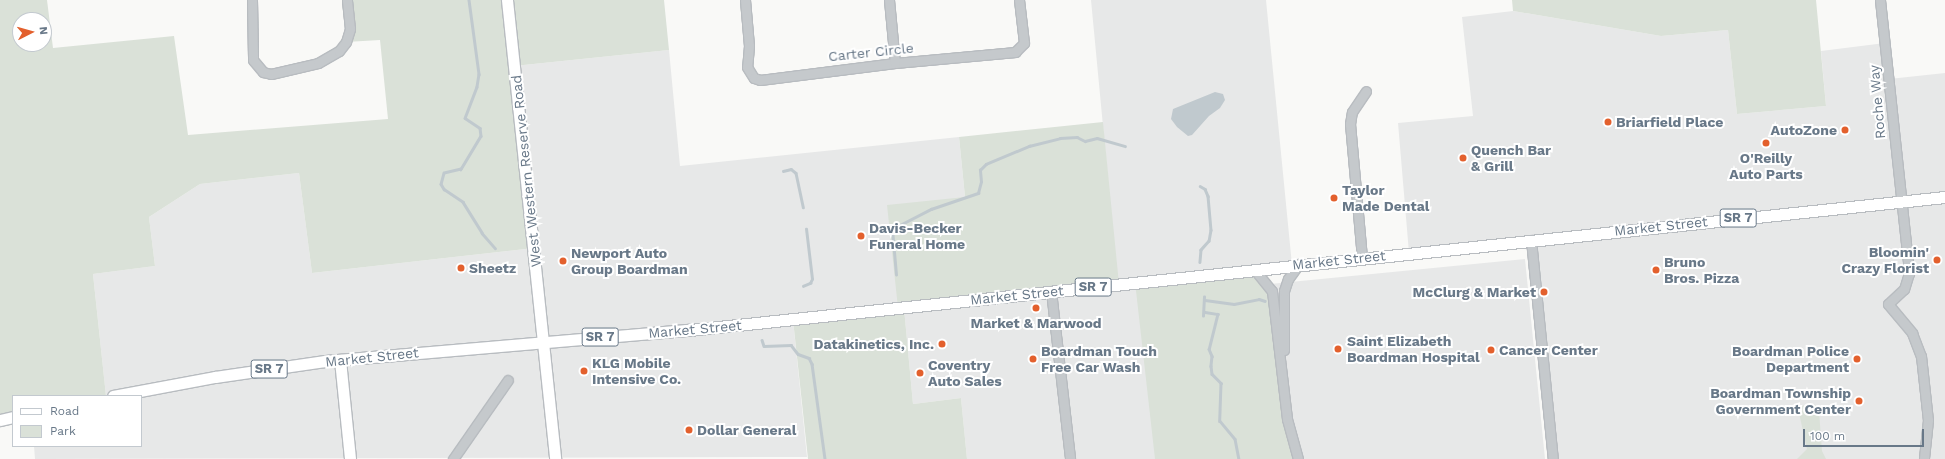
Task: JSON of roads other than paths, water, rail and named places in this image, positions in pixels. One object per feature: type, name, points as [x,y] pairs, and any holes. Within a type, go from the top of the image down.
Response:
[{"type":"main road","name":"West Western Reserve Road","points":[[507,0],[544,341],[555,459]]},
{"type":"main road","name":"Market Street","points":[[118,395],[215,377],[340,360],[544,341],[690,330],[1902,200],[1945,197]]},
{"type":"main road","points":[[340,360],[350,459]]},
{"type":"main road","points":[[0,420],[12,417]]},
{"type":"street","points":[[252,0],[253,60],[256,66],[271,74],[318,63],[339,51],[346,42],[350,29],[347,0]]},
{"type":"street","name":"Carter Circle","points":[[745,0],[749,46],[747,67],[758,79],[895,63],[1015,52],[1024,44],[1019,0]]},
{"type":"street","points":[[889,0],[895,63]]},
{"type":"street","name":"Roche Way","points":[[1880,0],[1909,273],[1904,289],[1888,304],[1912,333],[1921,356],[1928,420],[1924,459]]},
{"type":"street","points":[[1362,258],[1350,124],[1352,112],[1366,90]]},
{"type":"street","points":[[1531,240],[1553,459]]},
{"type":"street","points":[[1282,366],[1285,335],[1284,291],[1288,279],[1299,264]]},
{"type":"street","points":[[1254,269],[1272,291],[1288,420],[1298,459]]},
{"type":"street","points":[[1051,292],[1070,459]]},
{"type":"street","points":[[453,459],[508,380]]},
{"type":"waterway","points":[[469,0],[479,74],[477,87],[465,118],[480,128],[481,136],[461,169],[444,173],[441,184],[444,189],[463,202],[482,233],[495,248]]},
{"type":"waterway","points":[[896,275],[892,229],[931,209],[978,193],[981,182],[980,170],[986,164],[1029,146],[1060,138],[1077,137],[1085,141],[1097,138],[1125,146]]},
{"type":"waterway","points":[[783,171],[791,169],[796,173],[803,207]]},
{"type":"waterway","points":[[1200,186],[1205,189],[1208,196],[1211,230],[1209,241],[1201,250],[1200,262]]},
{"type":"waterway","points":[[803,286],[810,283],[812,279],[806,229]]},
{"type":"waterway","points":[[1203,316],[1204,297]]},
{"type":"waterway","points":[[1205,300],[1234,304],[1259,299],[1265,301]]},
{"type":"waterway","points":[[1205,312],[1218,314],[1209,349],[1212,356],[1212,374],[1221,383],[1220,421],[1235,439],[1239,459]]},
{"type":"waterway","points":[[762,340],[764,346],[791,345],[798,354],[809,358],[812,364],[825,459]]},
{"type":"place","name":"Briarfield Place","points":[[1608,122]]},
{"type":"place","name":"AutoZone","points":[[1845,130]]},
{"type":"place","name":"O'Reilly Auto Parts","points":[[1766,143]]},
{"type":"place","name":"Quench Bar & Grill","points":[[1463,158]]},
{"type":"place","name":"Taylor Made Dental","points":[[1334,198]]},
{"type":"place","name":"Davis-Becker Funeral Home","points":[[861,236]]},
{"type":"place","name":"Bloomin' Crazy Florist","points":[[1937,260]]},
{"type":"place","name":"Newport Auto Group Boardman","points":[[563,261]]},
{"type":"place","name":"Sheetz","points":[[461,268]]},
{"type":"place","name":"Bruno Bros. Pizza","points":[[1656,270]]},
{"type":"place","name":"McClurg & Market","points":[[1544,292]]},
{"type":"place","name":"Market & Marwood","points":[[1036,308]]},
{"type":"place","name":"Datakinetics, Inc.","points":[[942,344]]},
{"type":"place","name":"Saint Elizabeth Boardman Hospital","points":[[1338,349]]},
{"type":"place","name":"Cancer Center","points":[[1491,350]]},
{"type":"place","name":"Boardman Touch Free Car Wash","points":[[1033,359]]},
{"type":"place","name":"Boardman Police Department","points":[[1857,359]]},
{"type":"place","name":"KLG Mobile Intensive Co.","points":[[584,371]]},
{"type":"place","name":"Coventry Auto Sales","points":[[920,373]]},
{"type":"place","name":"Boardman Township Government Center","points":[[1859,401]]},
{"type":"place","name":"Dollar General","points":[[689,430]]}]
